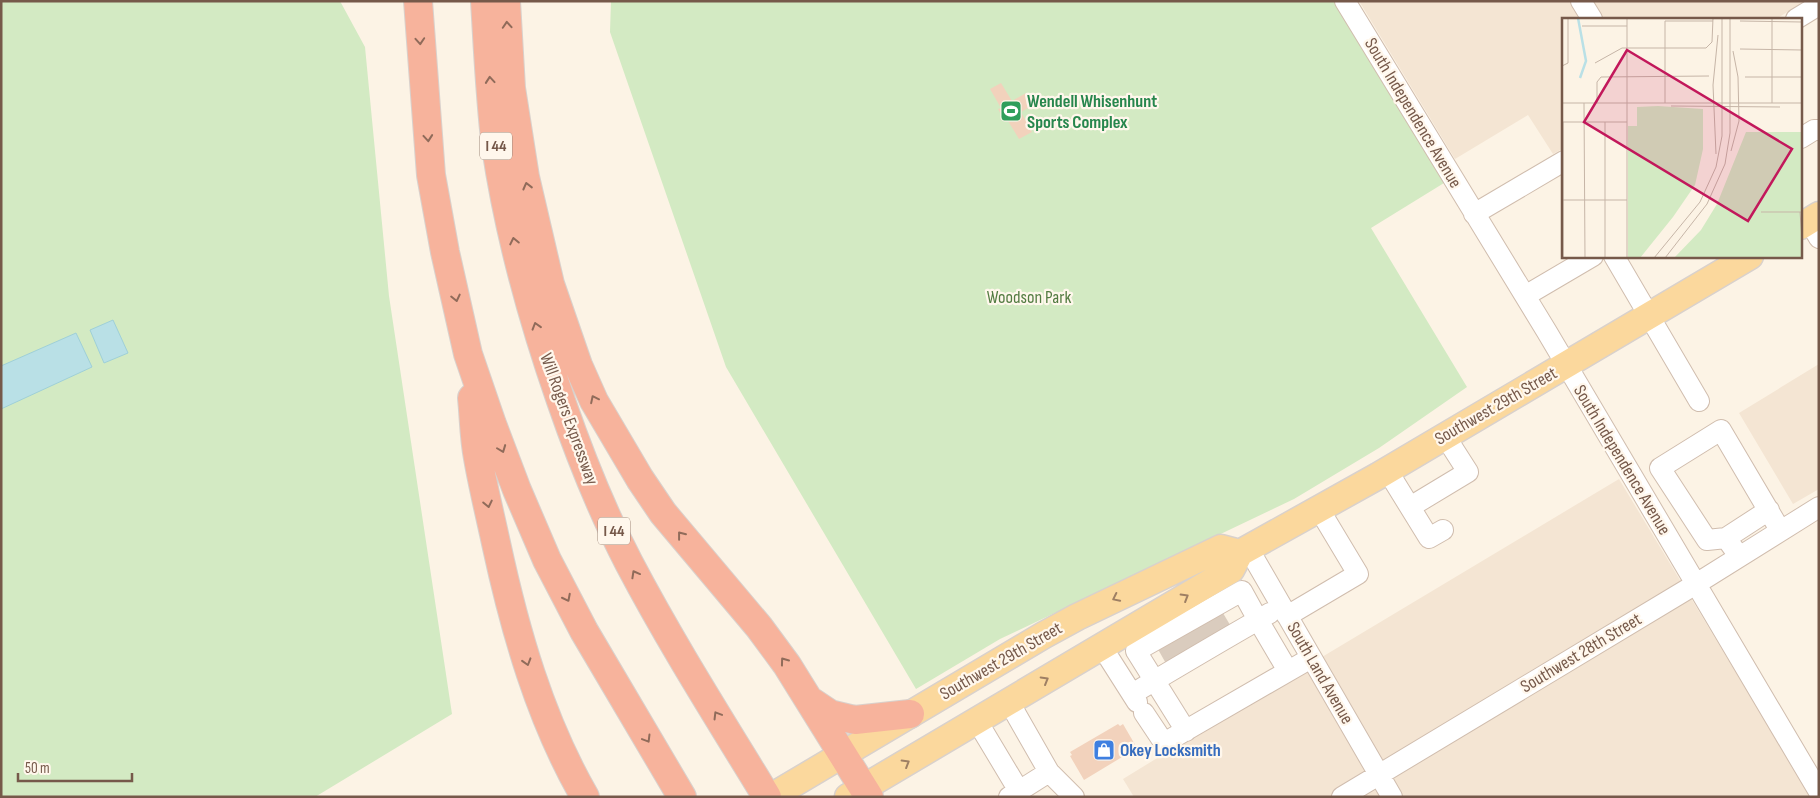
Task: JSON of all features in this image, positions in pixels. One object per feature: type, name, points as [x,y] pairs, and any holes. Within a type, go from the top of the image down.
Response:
[{"type":"highway","points":[[418,1],[431,175],[445,252],[468,354],[510,473],[547,560],[594,648],[682,797]]},
{"type":"highway","name":"Will Rogers Expressway","points":[[485,1],[496,146],[507,209],[524,288],[578,450],[629,563],[675,645],[766,797]]},
{"type":"highway","points":[[506,1],[511,88],[525,177],[550,284],[578,365],[594,401],[663,513],[759,628],[787,665],[844,754],[860,794]]},
{"type":"highway","points":[[468,354],[478,456],[507,595],[528,667],[549,722],[569,768],[585,797]]},
{"type":"highway","points":[[811,702],[830,714],[852,720],[910,714]]},
{"type":"main road","name":"Southwest 29th Street","points":[[860,794],[977,721],[1231,570],[1244,551],[1387,470],[1747,258]]},
{"type":"main road","name":"Southwest 29th Street","points":[[771,797],[1077,617],[1221,548],[1244,551]]},
{"type":"street","name":"South Independence Avenue","points":[[1345,1],[1525,296],[1819,792]]},
{"type":"street","points":[[1581,1],[1591,18]]},
{"type":"street","points":[[1798,18],[1817,5]]},
{"type":"street","points":[[1802,137],[1814,130],[1819,130]]},
{"type":"street","points":[[1474,214],[1562,162]]},
{"type":"street","points":[[1525,296],[1590,258]]},
{"type":"street","points":[[1615,258],[1699,401]]},
{"type":"street","points":[[1769,510],[1726,538],[1707,540],[1660,468],[1721,430],[1769,510],[1780,530]]},
{"type":"street","points":[[1410,507],[1468,472],[1445,436]]},
{"type":"street","points":[[1387,470],[1429,538],[1443,530]]},
{"type":"street","name":"Southwest 28th Street","points":[[1342,797],[1696,584],[1819,507]]},
{"type":"street","points":[[1186,731],[1136,651],[1258,620],[1284,611],[1358,574],[1319,509]]},
{"type":"street","points":[[1726,538],[1739,556]]},
{"type":"street","name":"South Land Avenue","points":[[1244,551],[1284,611],[1392,797]]},
{"type":"street","points":[[1138,703],[1155,680],[1242,590],[1288,671]]},
{"type":"street","points":[[1102,647],[1164,743],[1311,658]]},
{"type":"street","points":[[1009,702],[1049,772],[1074,797]]},
{"type":"street","points":[[977,721],[1014,794],[1049,772]]},
{"type":"shaded area","points":[[1359,1],[1805,1],[1778,18],[1562,18],[1562,149],[1553,154],[1528,115],[1455,159]]},
{"type":"shaded area","points":[[1819,364],[1819,489],[1793,504],[1739,413]]},
{"type":"shaded area","points":[[1619,479],[1811,797],[1134,797],[1123,779]]},
{"type":"green space","points":[[1,1],[340,1],[365,47],[389,296],[452,714],[315,797],[1,797]]},
{"type":"green space","name":"Woodson Park","points":[[611,1],[1334,1],[1444,183],[1371,228],[1467,387],[1379,448],[1294,499],[1000,639],[916,689],[726,367],[610,32]]},
{"type":"water","points":[[113,320],[128,353],[104,363],[90,330]]},
{"type":"water","points":[[76,333],[92,367],[1,409],[1,366]]},
{"type":"building","points":[[1001,83],[1012,101],[1026,93],[1033,105],[1021,112],[1032,132],[1019,139],[1008,121],[1005,122],[998,109],[1001,108],[990,89]]},
{"type":"building","name":"Okey Locksmith","points":[[1118,724],[1120,726],[1123,724],[1137,748],[1084,780],[1070,756],[1072,755],[1070,752]]},
{"type":"tunnel","points":[[1213,616],[1222,631]]},
{"type":"tunnel","points":[[1199,623],[1208,639]]},
{"type":"tunnel","points":[[1182,633],[1192,649]]},
{"type":"tunnel","points":[[1166,643],[1175,659]]},
{"type":"place","name":"Wendell Whisenhunt Sports Complex","points":[[1011,111]]},
{"type":"place","name":"Okey Locksmith","points":[[1104,750]]}]
